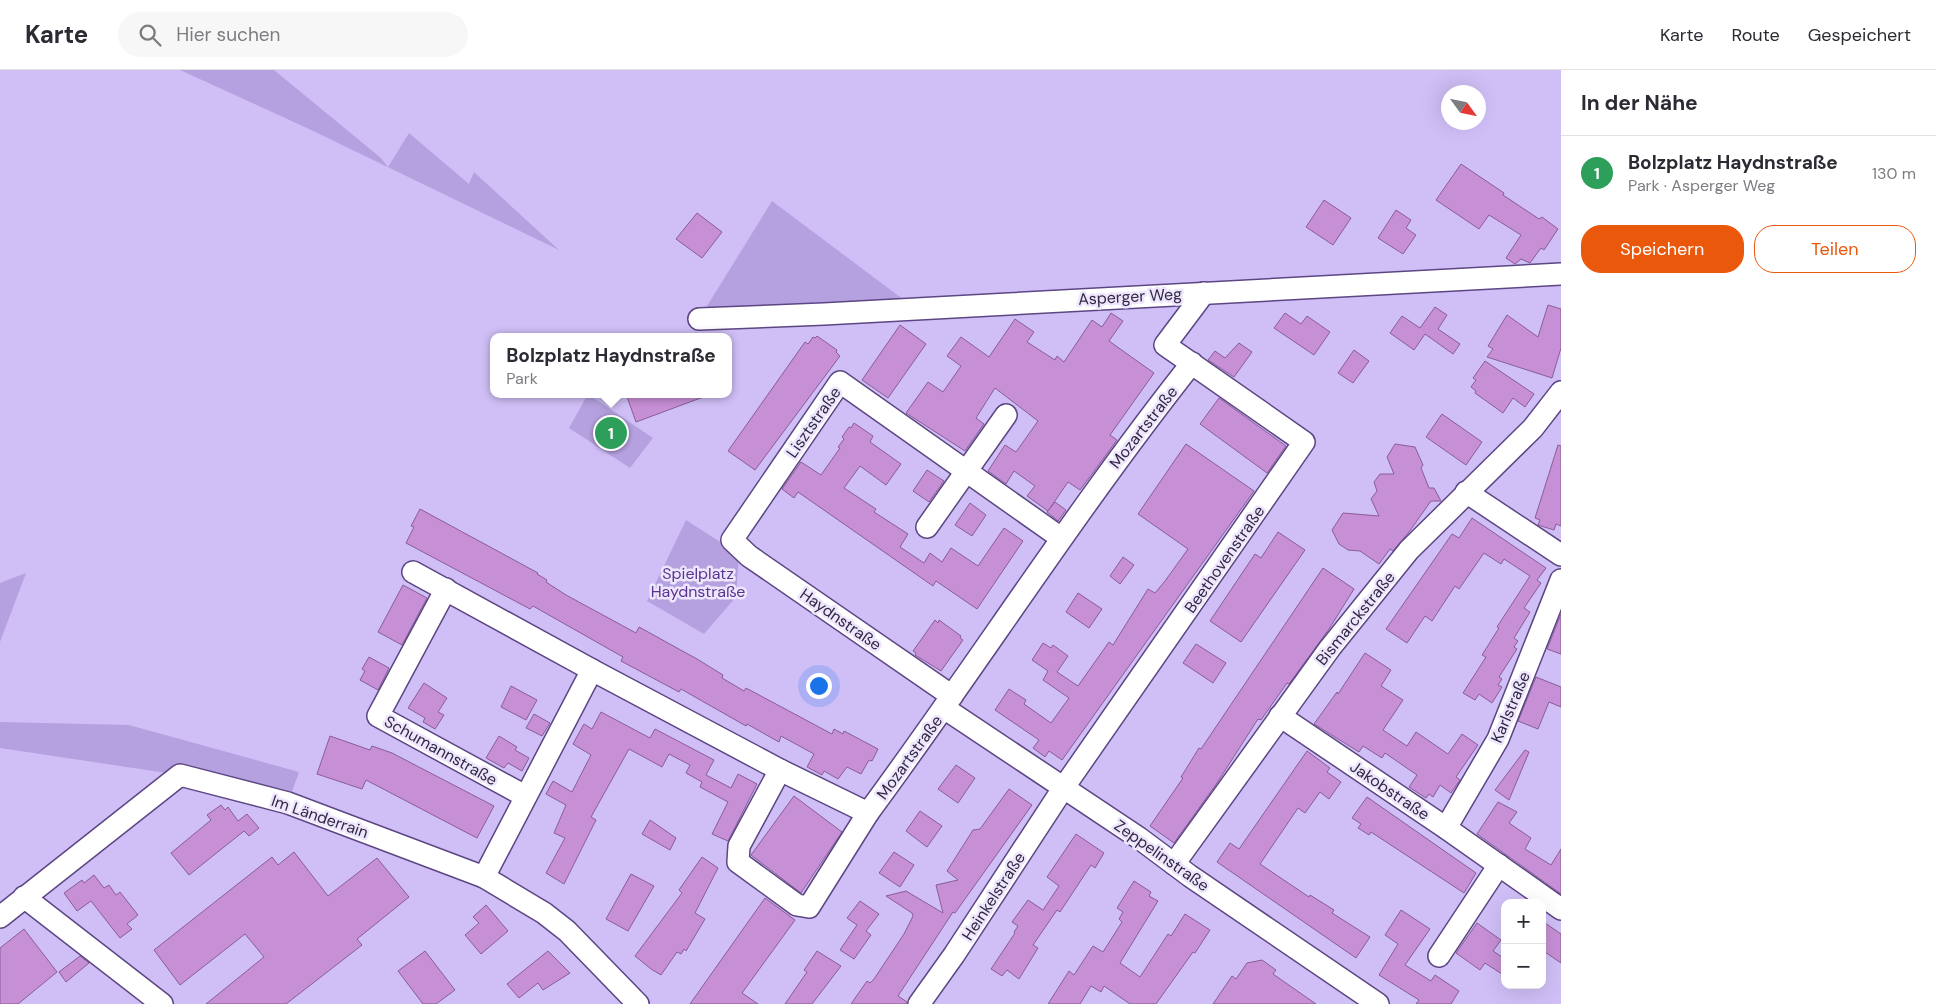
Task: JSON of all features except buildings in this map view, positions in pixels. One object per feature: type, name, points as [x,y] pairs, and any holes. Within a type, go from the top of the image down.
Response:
[{"type":"street","name":"Asperger Weg","points":[[699,318],[824,314],[1561,274]]},
{"type":"street","points":[[1192,363],[1166,344],[1204,292]]},
{"type":"street","name":"Mozartstraße","points":[[592,670],[780,770],[868,813],[1129,443],[1192,363]]},
{"type":"street","name":"Beethovenstraße","points":[[1064,787],[1304,442],[1192,363]]},
{"type":"street","name":"Lisztstraße","points":[[732,540],[840,382],[1061,538]]},
{"type":"street","name":"Bismarckstraße","points":[[1174,864],[1330,648],[1409,550],[1533,428],[1561,392]]},
{"type":"street","points":[[927,527],[1006,416]]},
{"type":"street","points":[[1466,492],[1561,555]]},
{"type":"street","name":"Haydnstraße","points":[[732,540],[749,556],[948,702]]},
{"type":"street","points":[[413,572],[446,588],[592,670],[484,877]]},
{"type":"street","name":"Karlstraße","points":[[1446,828],[1498,739],[1561,580]]},
{"type":"street","name":"Schumannstraße","points":[[446,588],[378,716],[525,796]]},
{"type":"street","name":"Zeppelinstraße","points":[[948,702],[1064,787],[1378,1004]]},
{"type":"street","name":"Jakobstraße","points":[[1280,716],[1446,828],[1561,909]]},
{"type":"street","points":[[780,770],[739,846],[738,862],[797,905],[809,906],[868,813]]},
{"type":"street","name":"Im Länderrain","points":[[0,917],[180,775],[288,803],[484,877],[544,913],[566,931],[638,1004]]},
{"type":"street","name":"Heinkelstraße","points":[[919,1004],[954,955],[1064,787]]},
{"type":"street","points":[[1439,956],[1499,865]]},
{"type":"street","points":[[24,897],[162,1004]]},
{"type":"green space","points":[[180,70],[274,70],[381,158],[388,167],[409,133],[469,184],[474,172],[559,250],[309,129]]},
{"type":"green space","points":[[772,201],[916,309],[699,319]]},
{"type":"green space","points":[[586,398],[594,398],[653,438],[630,468],[569,428]]},
{"type":"green space","name":"Spielplatz Haydnstraße","points":[[686,520],[739,554],[736,597],[704,634],[647,601]]},
{"type":"green space","points":[[26,573],[0,642],[0,583]]},
{"type":"green space","points":[[0,722],[129,725],[299,772],[288,803],[180,775],[0,748]]},
{"type":"place","name":"Bolzplatz Haydnstraße","points":[[611,433]]}]
